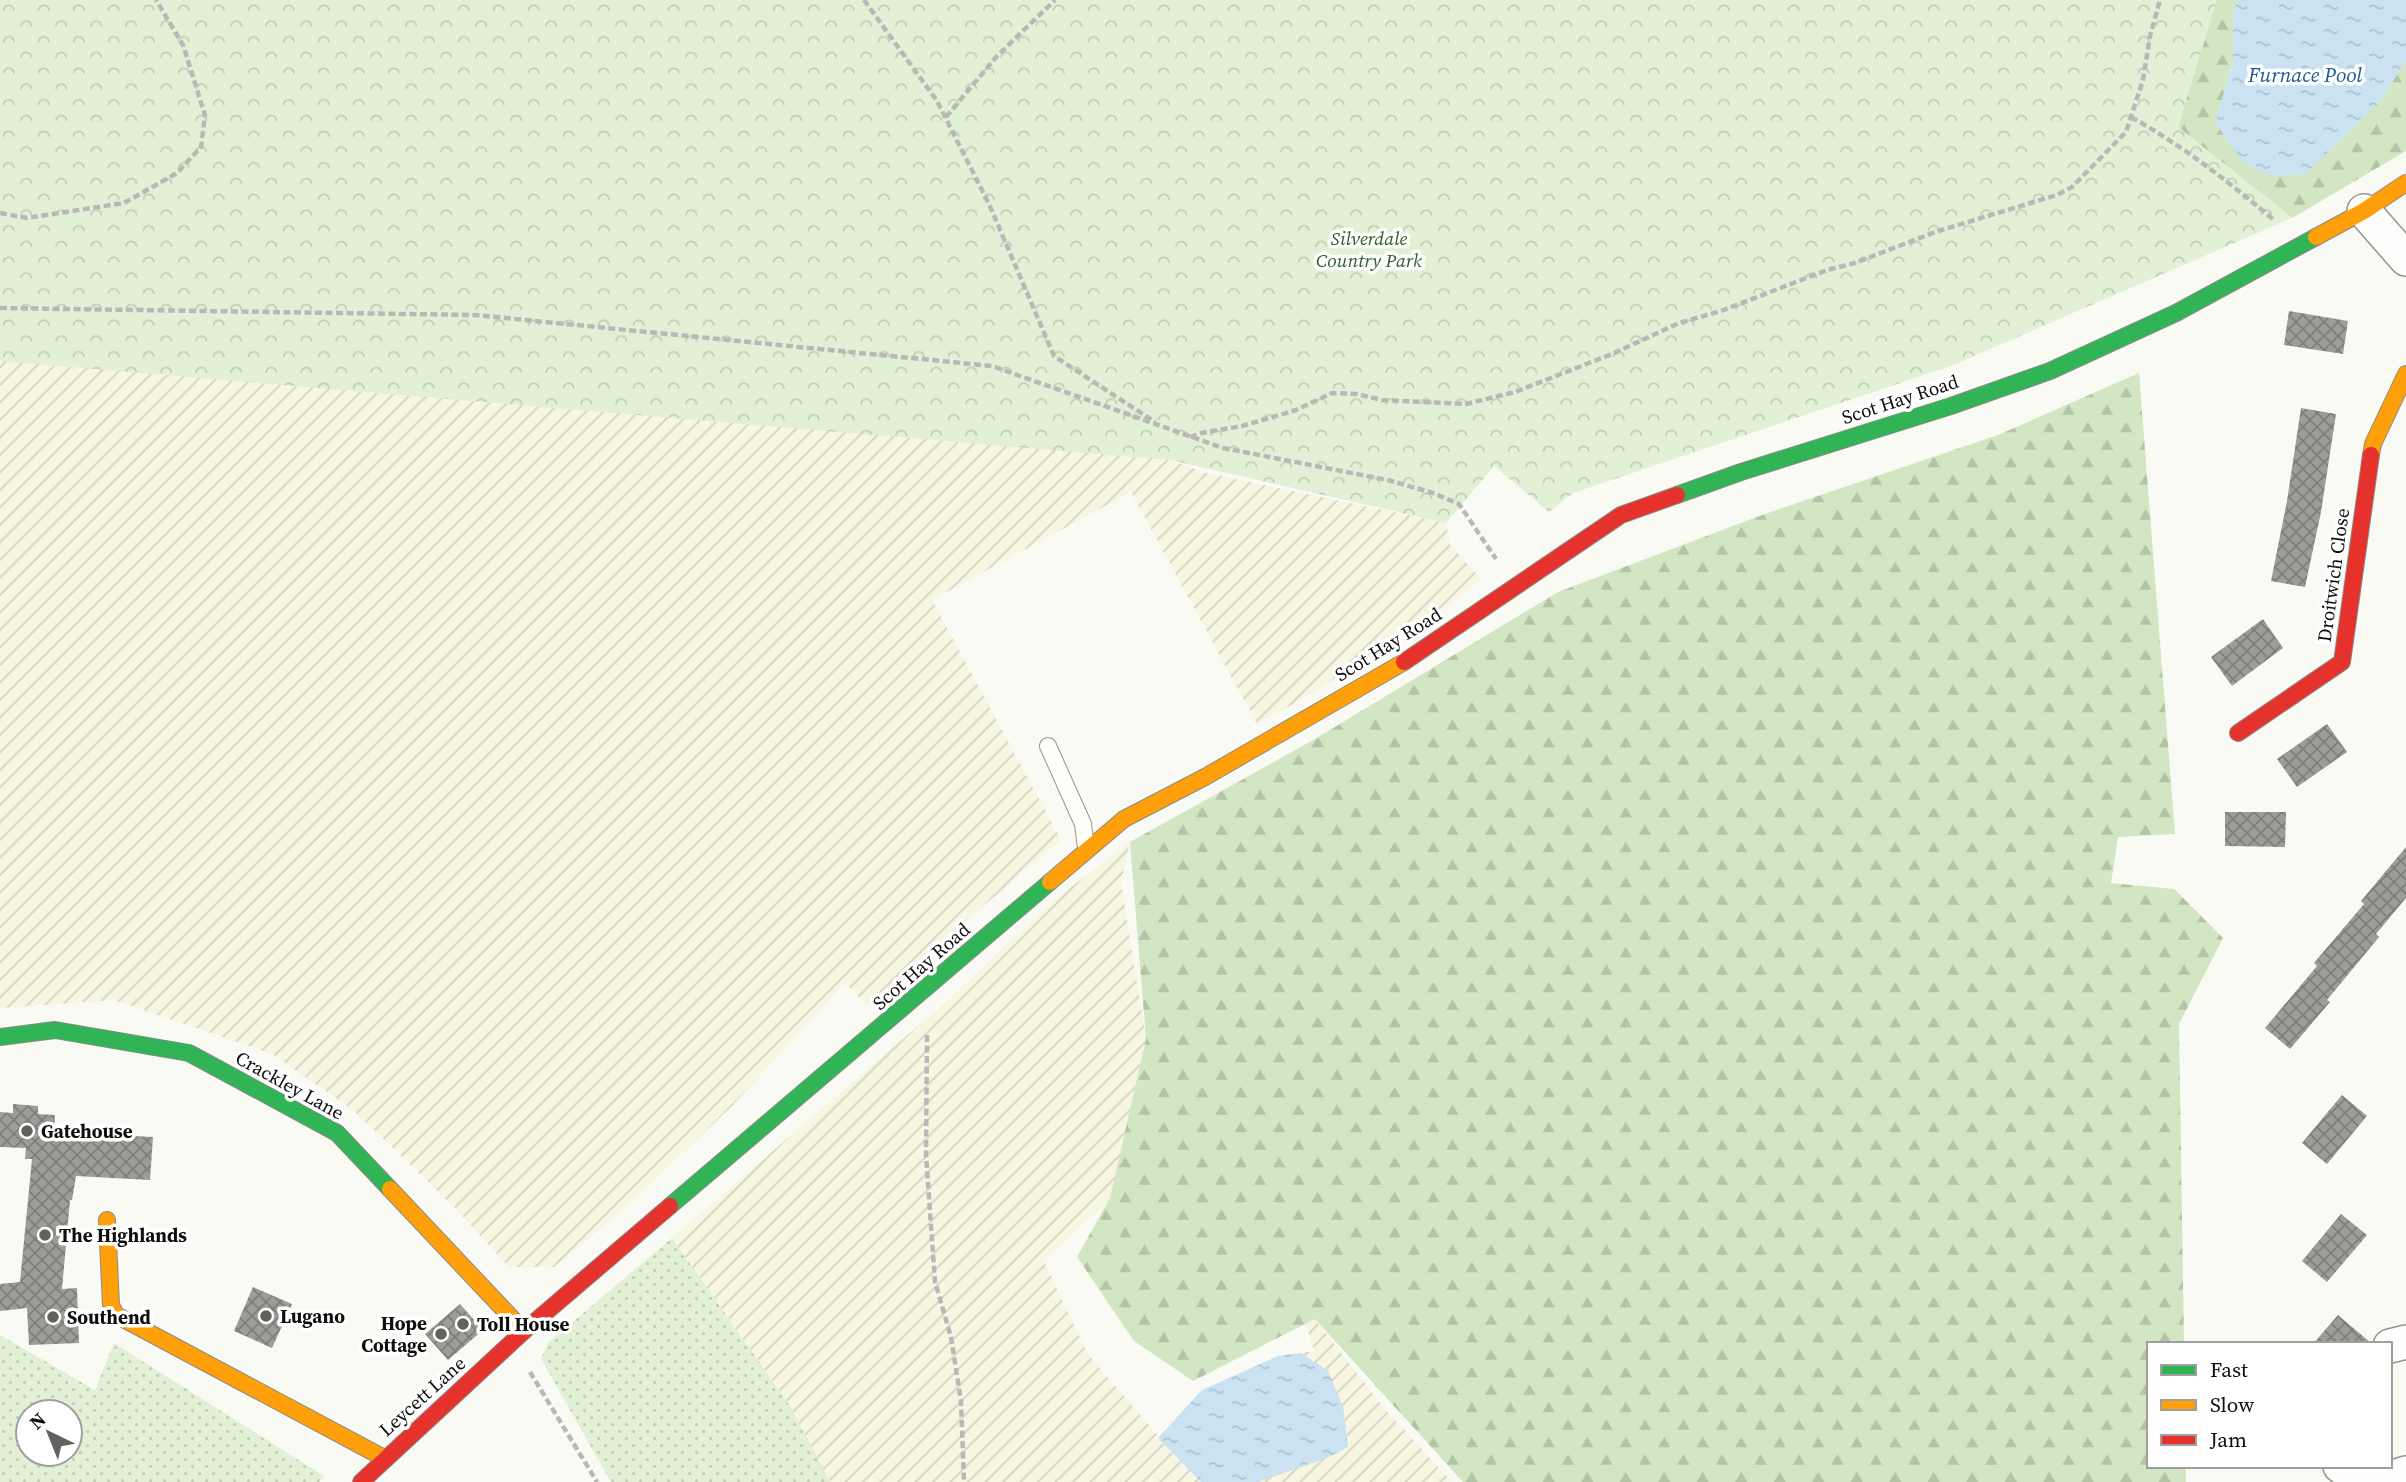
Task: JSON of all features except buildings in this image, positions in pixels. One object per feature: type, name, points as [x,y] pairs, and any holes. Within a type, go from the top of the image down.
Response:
[{"type":"street","name":"Scot Hay Road","points":[[518,1336],[1124,819],[1205,777],[1402,663],[1620,515],[1741,472],[1951,406],[2050,371],[2176,313],[2364,211],[2406,183]]},
{"type":"street","points":[[2364,211],[2406,258]]},
{"type":"street","name":"Droitwich Close","points":[[2238,733],[2342,662],[2373,444],[2406,374]]},
{"type":"street","name":"Crackley Lane","points":[[0,1037],[55,1030],[189,1053],[337,1133],[518,1336]]},
{"type":"street","points":[[107,1220],[111,1305],[116,1315],[384,1458]]},
{"type":"street","name":"Leycett Lane","points":[[360,1482],[518,1336]]},
{"type":"street","points":[[2343,1468],[2355,1477],[2375,1482],[2406,1473]]},
{"type":"lane","points":[[1048,746],[1083,824],[1087,850]]},
{"type":"path","points":[[0,213],[27,218],[124,203],[177,173],[201,148],[205,115],[183,45],[156,0]]},
{"type":"path","points":[[864,0],[946,117],[989,204],[1054,356],[1162,426]]},
{"type":"path","points":[[1189,437],[1296,411],[1332,393],[1357,394],[1381,400],[1466,404],[1515,392],[1612,354],[1679,323],[1721,311],[1935,232],[2057,195],[2072,187],[2126,132],[2143,80],[2150,36],[2161,0]]},
{"type":"path","points":[[946,117],[997,56],[1054,1]]},
{"type":"path","points":[[2131,117],[2167,137],[2224,178],[2303,245]]},
{"type":"path","points":[[0,307],[475,315],[992,366],[1189,437],[1269,458],[1327,467],[1411,486],[1460,504],[1514,585]]},
{"type":"path","points":[[931,985],[926,1049],[926,1155],[935,1282],[951,1337],[961,1401],[964,1482]]},
{"type":"path","points":[[518,1336],[597,1482]]},
{"type":"green space","name":"Silverdale Country Park","points":[[0,0],[2217,0],[2178,127],[2292,218],[1951,366],[1573,493],[1549,512],[1494,466],[1446,523],[1170,460],[0,361]]},
{"type":"green space","points":[[2216,0],[2237,0],[2233,15],[2233,61],[2215,123],[2378,104],[2406,61],[2406,151],[2292,218],[2178,127]]},
{"type":"green space","points":[[0,345],[1030,411],[1206,473],[1446,523],[1450,545],[1481,579],[1458,598],[1306,697],[1257,724],[1131,492],[932,600],[1061,840],[866,1005],[845,983],[731,1107],[616,1216],[554,1267],[509,1267],[454,1207],[353,1110],[272,1054],[114,1000],[0,1008]]},
{"type":"green space","points":[[2139,373],[2175,834],[2118,837],[2111,883],[2174,889],[2223,938],[2179,1024],[2184,1342],[2147,1342],[2147,1468],[2186,1468],[2186,1482],[1463,1482],[1315,1319],[1193,1381],[1134,1341],[1077,1257],[1110,1198],[1146,1039],[1130,842],[1315,739],[1558,592],[1762,515],[1998,435]]},
{"type":"green space","points":[[1130,842],[1121,882],[1146,1039],[1110,1199],[1044,1261],[1087,1353],[1159,1437],[1202,1390],[1278,1356],[1314,1351],[1299,1299],[1384,1408],[1452,1482],[830,1482],[790,1406],[672,1238],[947,1001],[1053,901]]},
{"type":"green space","points":[[672,1238],[790,1406],[830,1482],[611,1482],[541,1359],[548,1343]]},
{"type":"green space","points":[[0,1335],[95,1390],[114,1343],[324,1476],[319,1482],[0,1482]]},
{"type":"water","name":"Furnace Pool","points":[[2237,0],[2406,0],[2406,61],[2378,104],[2305,174],[2272,176],[2245,164],[2215,123],[2233,61],[2233,15]]},
{"type":"water","points":[[1301,1353],[1328,1371],[1343,1406],[1348,1447],[1327,1458],[1258,1482],[1201,1482],[1158,1438],[1202,1390],[1278,1356]]},
{"type":"traffic: fast","points":[[1677,495],[2050,371],[2176,313],[2316,237]]},
{"type":"traffic: fast","points":[[670,1206],[1050,882]]},
{"type":"traffic: fast","points":[[0,1037],[55,1030],[189,1053],[337,1133],[390,1189]]},
{"type":"traffic: slow","points":[[2316,237],[2364,211],[2406,183]]},
{"type":"traffic: slow","points":[[2371,455],[2373,444],[2406,374]]},
{"type":"traffic: slow","points":[[1050,882],[1124,819],[1205,777],[1404,662]]},
{"type":"traffic: slow","points":[[390,1189],[524,1331]]},
{"type":"traffic: slow","points":[[107,1220],[111,1305],[116,1315],[384,1458]]},
{"type":"traffic: jam","points":[[2238,733],[2342,662],[2371,455]]},
{"type":"traffic: jam","points":[[1404,662],[1621,515],[1677,495]]},
{"type":"traffic: jam","points":[[361,1482],[524,1331],[670,1206]]},
{"type":"place","name":"Gatehouse","points":[[27,1131]]},
{"type":"place","name":"The Highlands","points":[[45,1235]]},
{"type":"place","name":"Lugano","points":[[266,1316]]},
{"type":"place","name":"Southend","points":[[53,1317]]},
{"type":"place","name":"Toll House","points":[[463,1324]]},
{"type":"place","name":"Hope Cottage","points":[[441,1334]]}]
